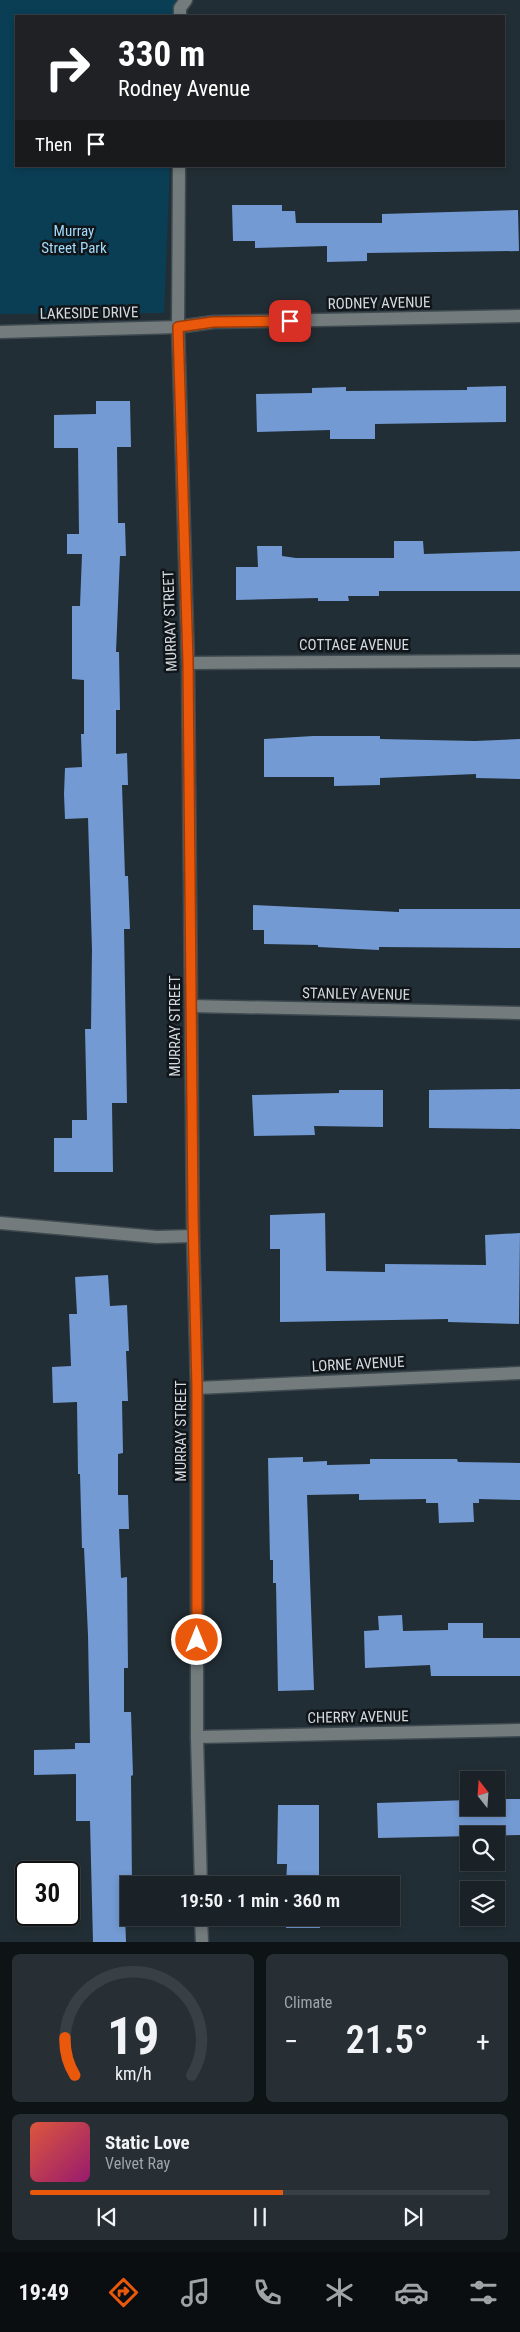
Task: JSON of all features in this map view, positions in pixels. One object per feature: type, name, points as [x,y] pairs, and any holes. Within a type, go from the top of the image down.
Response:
[{"type":"street","points":[[180,15],[180,8],[186,0]]},
{"type":"street","name":"MURRAY STREET","points":[[179,167],[178,327],[188,662],[193,1236],[197,1388],[197,1737],[201,1876]]},
{"type":"street","name":"RODNEY AVENUE","points":[[178,327],[213,322],[520,316]]},
{"type":"street","name":"LAKESIDE DRIVE","points":[[0,332],[178,327]]},
{"type":"street","name":"COTTAGE AVENUE","points":[[188,662],[520,661]]},
{"type":"street","name":"STANLEY AVENUE","points":[[191,1006],[520,1013]]},
{"type":"street","points":[[0,1223],[157,1237],[193,1236]]},
{"type":"street","name":"LORNE AVENUE","points":[[197,1388],[520,1373]]},
{"type":"street","name":"CHERRY AVENUE","points":[[197,1737],[520,1730]]},
{"type":"street","points":[[202,1926],[202,1942]]},
{"type":"green space","name":"Murray Street Park","points":[[0,0],[176,0],[175,15],[15,15],[15,167],[170,167],[164,313],[0,314]]},
{"type":"building","points":[[232,205],[282,205],[282,211],[295,211],[296,223],[382,223],[382,214],[518,210],[519,251],[367,253],[367,261],[327,262],[327,246],[255,248],[255,241],[233,241]]},
{"type":"building","points":[[506,386],[506,422],[375,424],[375,439],[330,439],[330,430],[257,432],[256,394],[312,393],[312,388],[346,387],[346,391],[467,390],[467,387]]},
{"type":"building","points":[[96,401],[130,401],[131,447],[117,447],[118,523],[125,523],[126,556],[120,556],[116,652],[119,652],[120,710],[116,710],[116,754],[127,753],[128,785],[122,785],[125,876],[128,876],[130,929],[124,929],[127,1103],[112,1103],[113,1172],[54,1172],[54,1138],[72,1138],[72,1120],[87,1120],[85,1029],[91,1029],[92,950],[88,818],[65,819],[64,794],[65,768],[82,767],[81,734],[84,734],[84,680],[72,679],[72,606],[80,606],[82,554],[67,554],[67,534],[79,534],[78,448],[54,448],[54,415],[96,414]]},
{"type":"building","points":[[394,541],[423,541],[424,554],[520,551],[520,591],[379,591],[379,596],[348,596],[349,601],[318,601],[318,598],[236,600],[236,567],[258,567],[257,546],[282,546],[282,556],[296,558],[394,558]]},
{"type":"building","points":[[313,736],[380,736],[380,739],[475,741],[520,739],[520,779],[476,778],[476,774],[380,778],[380,785],[334,786],[334,777],[264,777],[264,739]]},
{"type":"building","points":[[253,905],[399,912],[399,909],[520,909],[520,948],[379,947],[379,950],[318,947],[318,945],[264,944],[264,930],[253,930]]},
{"type":"building","points":[[520,1089],[520,1129],[429,1128],[429,1090]]},
{"type":"building","points":[[339,1090],[383,1090],[383,1127],[314,1126],[315,1135],[254,1136],[252,1095],[339,1093]]},
{"type":"building","points":[[325,1213],[326,1271],[385,1272],[385,1264],[486,1265],[485,1235],[520,1233],[519,1324],[448,1322],[448,1319],[280,1322],[280,1249],[270,1249],[270,1215]]},
{"type":"building","points":[[108,1275],[110,1306],[127,1305],[129,1351],[126,1351],[128,1401],[122,1401],[123,1453],[118,1454],[118,1495],[128,1495],[129,1529],[119,1529],[121,1578],[127,1577],[128,1668],[124,1668],[124,1712],[131,1712],[133,1775],[131,1776],[132,1876],[120,1876],[120,1926],[125,1926],[126,1942],[93,1942],[90,1821],[76,1821],[76,1774],[34,1775],[34,1750],[75,1749],[75,1743],[90,1743],[88,1635],[84,1548],[82,1548],[80,1474],[78,1474],[77,1402],[53,1403],[52,1367],[71,1366],[69,1314],[77,1314],[75,1277]]},
{"type":"building","points":[[303,1457],[303,1462],[327,1461],[327,1465],[370,1464],[370,1459],[457,1459],[458,1462],[520,1463],[520,1500],[479,1499],[479,1503],[473,1503],[474,1522],[439,1523],[438,1503],[426,1503],[426,1499],[359,1500],[359,1494],[307,1495],[314,1690],[278,1691],[276,1583],[273,1583],[273,1560],[270,1560],[268,1458]]},
{"type":"building","points":[[402,1615],[403,1631],[448,1630],[448,1623],[483,1623],[483,1638],[520,1638],[520,1676],[431,1676],[430,1665],[365,1668],[364,1631],[379,1630],[378,1616]]},
{"type":"building","points":[[505,1799],[520,1799],[520,1835],[505,1835],[505,1826],[460,1826],[460,1836],[378,1838],[377,1803],[460,1800],[460,1816],[505,1816]]},
{"type":"building","points":[[278,1805],[319,1805],[319,1876],[286,1876],[287,1864],[277,1864]]},
{"type":"building","points":[[286,1926],[320,1926],[320,1928],[286,1928]]},
{"type":"route","points":[[197,1640],[197,1388],[193,1217],[188,662],[178,327],[213,322],[290,321]]}]
